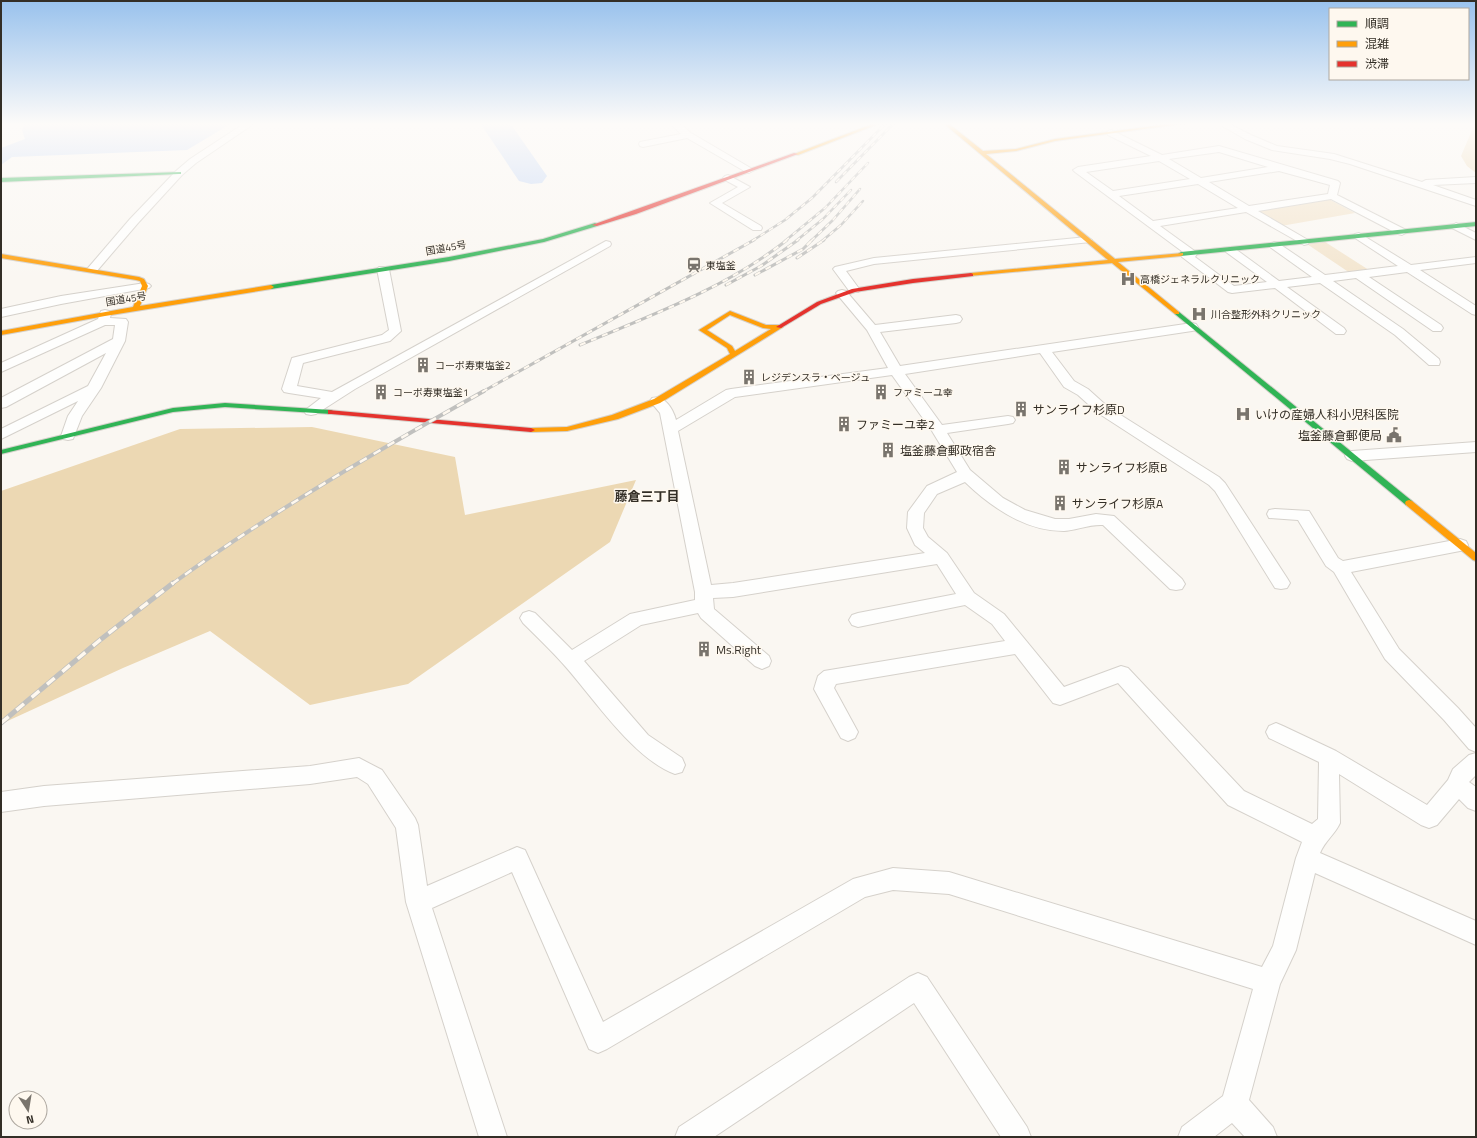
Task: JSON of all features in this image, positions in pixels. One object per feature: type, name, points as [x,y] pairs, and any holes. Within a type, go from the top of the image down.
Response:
[{"type":"main road","points":[[1,180],[100,176]]},
{"type":"main road","name":"国道45号","points":[[1,333],[104,317],[136,309],[457,257],[544,240],[634,213],[733,176]]},
{"type":"main road","points":[[1009,176],[1192,327],[1476,557]]},
{"type":"main road","points":[[1,452],[173,410],[225,406],[270,407],[523,430],[566,429],[615,417],[657,401],[819,303],[848,291],[913,281],[1476,224]]},
{"type":"main road","points":[[1,256],[137,278],[142,280],[145,286],[136,309]]},
{"type":"main road","points":[[734,355],[730,347],[702,330],[730,313],[765,327],[780,327]]},
{"type":"street","points":[[92,270],[134,221],[176,176]]},
{"type":"street","points":[[1087,176],[1152,224],[1232,290],[1322,278],[1475,261]]},
{"type":"street","points":[[1192,176],[1304,242]]},
{"type":"street","points":[[1112,194],[1230,176]]},
{"type":"street","points":[[1310,176],[1335,183],[1332,196]]},
{"type":"street","points":[[1394,176],[1476,203]]},
{"type":"street","points":[[728,178],[744,187],[715,203],[757,228]]},
{"type":"street","points":[[1418,184],[1476,180]]},
{"type":"street","points":[[1152,224],[1332,196],[1402,232]]},
{"type":"street","points":[[1456,226],[1476,238]]},
{"type":"street","points":[[1359,236],[1476,311]]},
{"type":"street","points":[[1087,240],[874,261],[839,269],[848,291],[896,371],[938,430],[965,472],[997,502],[1019,514],[1046,522],[1063,525],[1098,518],[1108,520],[1176,584]]},
{"type":"street","points":[[311,411],[333,396],[606,244]]},
{"type":"street","points":[[1274,245],[1399,332],[1434,362]]},
{"type":"street","points":[[1230,250],[1340,331]]},
{"type":"street","points":[[333,396],[289,389],[297,361],[386,338],[395,331],[383,269]]},
{"type":"street","points":[[1358,274],[1437,328]]},
{"type":"street","points":[[1,313],[68,299],[145,286]]},
{"type":"street","points":[[1,368],[104,317],[122,322],[119,341],[94,388],[75,416],[68,436]]},
{"type":"street","points":[[872,329],[956,319]]},
{"type":"street","points":[[671,429],[732,393],[896,371],[1192,327]]},
{"type":"street","points":[[1,404],[119,341]]},
{"type":"street","points":[[1043,349],[1070,384],[1083,392],[1103,410],[1214,481],[1220,487],[1281,583]]},
{"type":"street","points":[[1,435],[94,388]]},
{"type":"street","points":[[657,401],[667,412],[707,613],[762,661]]},
{"type":"street","points":[[938,430],[1008,420]]},
{"type":"street","points":[[1352,456],[1476,447]]},
{"type":"street","points":[[965,472],[960,478],[932,490],[916,512],[915,528],[921,541],[940,557],[968,598],[998,619],[1060,697],[1121,674],[1236,798],[1311,848],[1476,933]]},
{"type":"street","points":[[1275,514],[1303,515],[1332,562],[1340,568],[1392,654],[1451,714],[1476,743]]},
{"type":"street","points":[[1340,568],[1460,545]]},
{"type":"street","points":[[571,660],[636,619],[733,590],[940,557]]},
{"type":"street","points":[[858,620],[968,598]]},
{"type":"street","points":[[529,618],[571,660],[641,741],[675,765]]},
{"type":"street","points":[[848,732],[824,689],[825,682],[831,677],[1019,646]]},
{"type":"street","points":[[1276,732],[1329,757],[1429,818],[1458,786],[1460,776],[1476,762]]},
{"type":"street","points":[[1192,1137],[1234,1104],[1268,981],[1284,950],[1311,848],[1329,823],[1329,757]]},
{"type":"street","points":[[1,802],[44,796],[310,775],[359,767],[375,778],[407,826],[418,902],[493,1137]]},
{"type":"street","points":[[1458,786],[1476,801]]},
{"type":"street","points":[[418,902],[517,858],[598,1040],[861,887],[892,879],[949,883],[1268,981]]},
{"type":"street","points":[[689,1137],[918,986],[1017,1137]]},
{"type":"street","points":[[1234,1104],[1263,1137]]},
{"type":"shaded area","points":[[1325,197],[1355,213],[1281,226],[1252,208]]},
{"type":"shaded area","points":[[1322,240],[1372,272],[1353,275],[1304,242]]},
{"type":"shaded area","points":[[312,427],[455,457],[465,515],[636,480],[610,542],[408,684],[310,705],[210,631],[123,668],[1,724],[1,491],[180,429]]},
{"type":"water","points":[[516,176],[547,176],[542,183],[531,184],[519,181]]},
{"type":"railway","points":[[752,241],[785,220],[812,198],[834,176]]},
{"type":"railway","points":[[836,182],[842,176]]},
{"type":"railway","points":[[785,241],[825,208],[855,176]]},
{"type":"railway","points":[[811,241],[833,220],[860,189]]},
{"type":"railway","points":[[796,241],[823,219],[851,190]]},
{"type":"railway","points":[[822,241],[841,225],[863,201]]},
{"type":"railway","points":[[482,392],[754,240]]},
{"type":"railway","points":[[580,345],[660,312],[713,287],[739,273],[787,240]]},
{"type":"railway","points":[[726,285],[761,266],[798,240]]},
{"type":"railway","points":[[797,258],[824,240]]},
{"type":"railway","points":[[755,275],[803,249],[811,241]]},
{"type":"railway","points":[[172,584],[209,557],[286,507],[364,459],[484,391]]},
{"type":"railway","points":[[1,723],[100,640],[173,583]]},
{"type":"traffic: fast","points":[[1,180],[100,176]]},
{"type":"traffic: fast","points":[[1181,254],[1476,224]]},
{"type":"traffic: fast","points":[[271,287],[449,259],[544,240],[595,225]]},
{"type":"traffic: fast","points":[[1177,313],[1409,503]]},
{"type":"traffic: fast","points":[[1,452],[173,410],[225,405],[331,412]]},
{"type":"traffic: slow","points":[[1010,176],[1177,313]]},
{"type":"traffic: slow","points":[[971,275],[1181,254]]},
{"type":"traffic: slow","points":[[1,256],[137,278],[142,280],[145,286],[136,309]]},
{"type":"traffic: slow","points":[[1,333],[105,314],[271,287]]},
{"type":"traffic: slow","points":[[734,355],[730,347],[702,330],[730,313],[765,327],[780,327]]},
{"type":"traffic: slow","points":[[531,430],[567,429],[615,417],[657,401],[779,327]]},
{"type":"traffic: slow","points":[[1409,503],[1476,558]]},
{"type":"traffic: jam","points":[[595,225],[634,213],[735,176]]},
{"type":"traffic: jam","points":[[779,327],[819,303],[854,290],[913,281],[971,275]]},
{"type":"traffic: jam","points":[[331,412],[531,430]]},
{"type":"place","name":"東塩釜","points":[[694,265]]},
{"type":"place","name":"高橋ジェネラルクリニック","points":[[1128,279]]},
{"type":"place","name":"川合整形外科クリニック","points":[[1199,314]]},
{"type":"place","name":"コーポ寿東塩釜2","points":[[423,365]]},
{"type":"place","name":"レジデンスラ・ベージュ","points":[[749,377]]},
{"type":"place","name":"コーポ寿東塩釜1","points":[[381,392]]},
{"type":"place","name":"ファミーユ幸","points":[[881,392]]},
{"type":"place","name":"サンライフ杉原D","points":[[1021,409]]},
{"type":"place","name":"いけの産婦人科小児科医院","points":[[1243,414]]},
{"type":"place","name":"ファミーユ幸2","points":[[844,424]]},
{"type":"place","name":"塩釜藤倉郵便局","points":[[1394,435]]},
{"type":"place","name":"塩釜藤倉郵政宿舎","points":[[888,450]]},
{"type":"place","name":"サンライフ杉原B","points":[[1064,467]]},
{"type":"place","name":"サンライフ杉原A","points":[[1060,503]]},
{"type":"place","name":"Ms.Right","points":[[704,649]]},
{"type":"district","name":"藤倉三丁目","points":[[647,496]]}]
